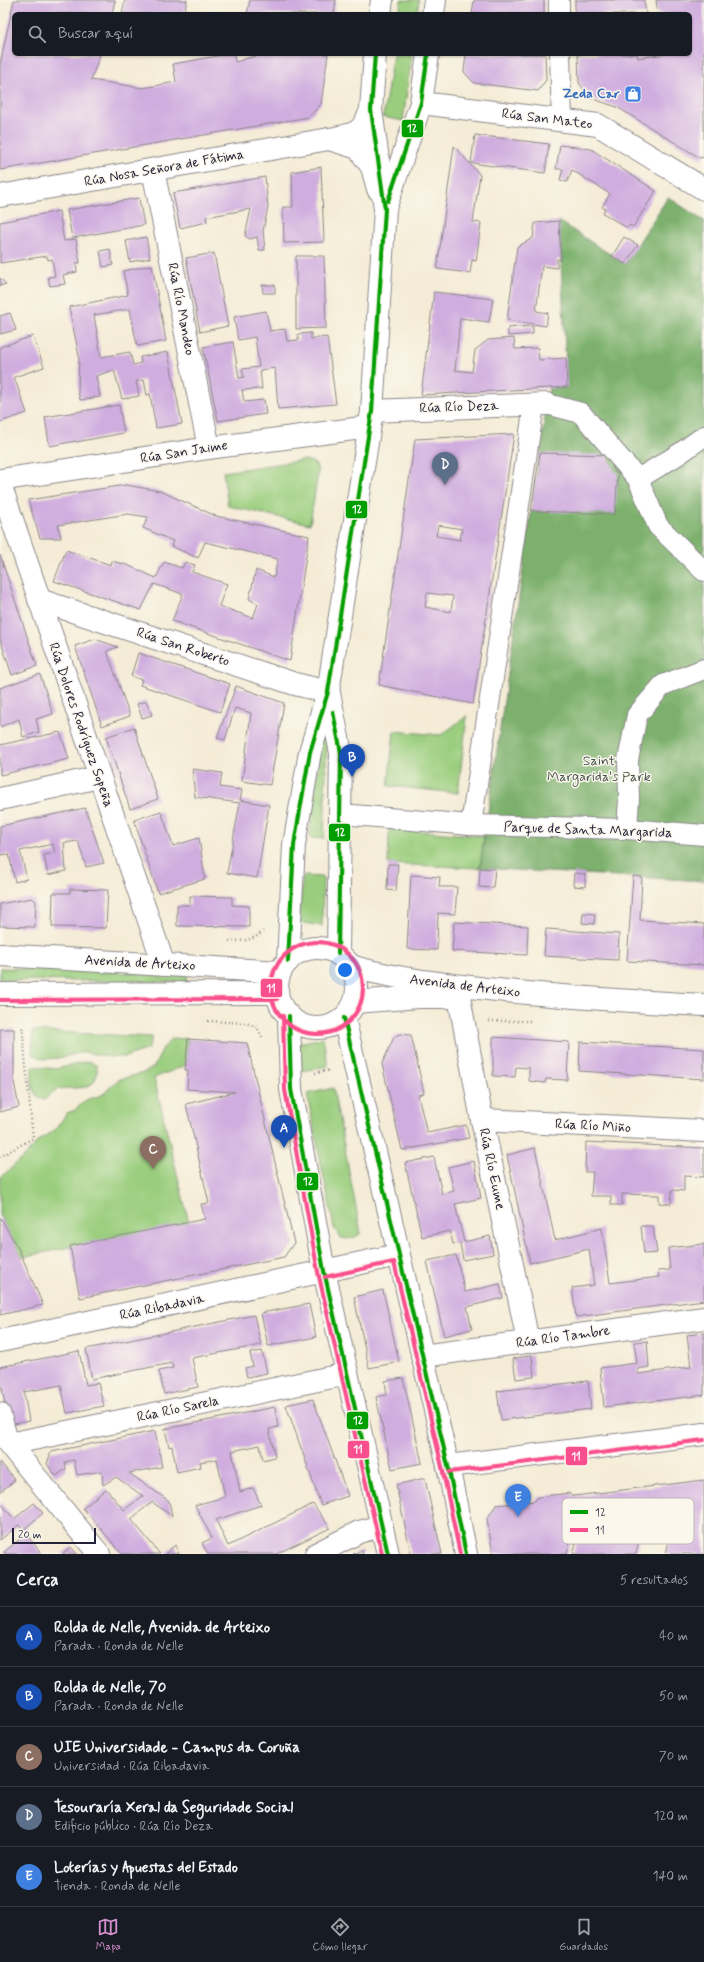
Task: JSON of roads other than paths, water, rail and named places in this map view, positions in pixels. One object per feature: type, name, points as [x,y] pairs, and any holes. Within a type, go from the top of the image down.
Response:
[{"type":"street","points":[[380,12],[382,0]]},
{"type":"street","points":[[433,12],[435,0]]},
{"type":"street","points":[[559,0],[559,12]]},
{"type":"street","points":[[350,1010],[334,1025],[322,1028],[310,1028],[299,1024],[289,1016],[281,1005],[282,975],[295,838],[310,752],[328,692],[370,419],[385,209],[371,110],[375,56]]},
{"type":"street","points":[[385,209],[421,103],[428,56]]},
{"type":"street","points":[[560,56],[562,121]]},
{"type":"street","name":"Rúa San Mateo","points":[[421,103],[598,125],[704,189]]},
{"type":"street","name":"Rúa Nosa Señora de Fátima","points":[[0,196],[355,134],[366,124],[371,110]]},
{"type":"street","name":"Rúa Nosa Señora de Fátima","points":[[328,139],[358,148],[372,167],[385,209]]},
{"type":"street","name":"Rúa Río Mandeo","points":[[153,170],[209,448]]},
{"type":"street","points":[[471,825],[541,404],[580,413],[638,479],[658,526],[704,571]]},
{"type":"street","name":"Rúa Río Deza","points":[[370,419],[541,404]]},
{"type":"street","name":"Rúa San Jaime","points":[[0,480],[209,448],[370,419]]},
{"type":"street","points":[[638,479],[679,454],[704,436]]},
{"type":"street","name":"Rúa Dolores Rodríguez Sopeña","points":[[0,484],[164,965]]},
{"type":"street","name":"Rúa San Roberto","points":[[39,600],[294,684],[328,692]]},
{"type":"street","points":[[627,829],[630,799],[628,760],[637,715],[663,685],[704,669]]},
{"type":"street","points":[[328,692],[341,752],[344,960]]},
{"type":"street","points":[[0,799],[99,777]]},
{"type":"street","name":"Parque de Santa Margarida","points":[[341,814],[471,825],[627,829],[704,836]]},
{"type":"street","points":[[282,975],[299,952],[312,948],[325,948],[344,960],[356,978],[357,990],[350,1010],[355,1064],[448,1466],[466,1554]]},
{"type":"street","name":"Avenida de Arteixo","points":[[0,955],[164,965],[282,975]]},
{"type":"street","name":"Avenida de Arteixo","points":[[344,960],[372,973],[411,979],[555,996],[704,1005]]},
{"type":"street","name":"Avenida de Arteixo","points":[[0,994],[282,975]]},
{"type":"street","name":"Avenida de Arteixo","points":[[350,1010],[420,997],[555,996]]},
{"type":"street","name":"Rúa Río Eume","points":[[459,997],[482,1120],[528,1341]]},
{"type":"street","points":[[289,1016],[290,1079],[324,1271],[388,1554]]},
{"type":"street","name":"Rúa Río Miño","points":[[482,1120],[704,1131]]},
{"type":"street","name":"Rúa Ribadavia","points":[[0,1341],[398,1255]]},
{"type":"street","name":"Rúa Río Tambre","points":[[422,1356],[704,1318]]},
{"type":"street","name":"Rúa Río Sarela","points":[[8,1444],[347,1374]]},
{"type":"street","points":[[0,1412],[8,1444],[99,1554]]},
{"type":"street","points":[[448,1466],[704,1434]]},
{"type":"street","points":[[316,1554],[359,1532],[381,1526]]},
{"type":"place","name":"Zeda Car","points":[[633,94]]},
{"type":"place","name":"Tesouraría Xeral da Seguridade Social","points":[[445,485]]},
{"type":"place","name":"Rolda de Nelle, 70","points":[[352,777]]},
{"type":"place","name":"Rolda de Nelle, Avenida de Arteixo","points":[[284,1148]]},
{"type":"place","name":"UIE Universidade - Campus da Coruña","points":[[153,1169]]},
{"type":"place","name":"Loterías y Apuestas del Estado","points":[[518,1517]]},
{"type":"park label","name":"Saint Margarida's Park","points":[[599,770]]}]
